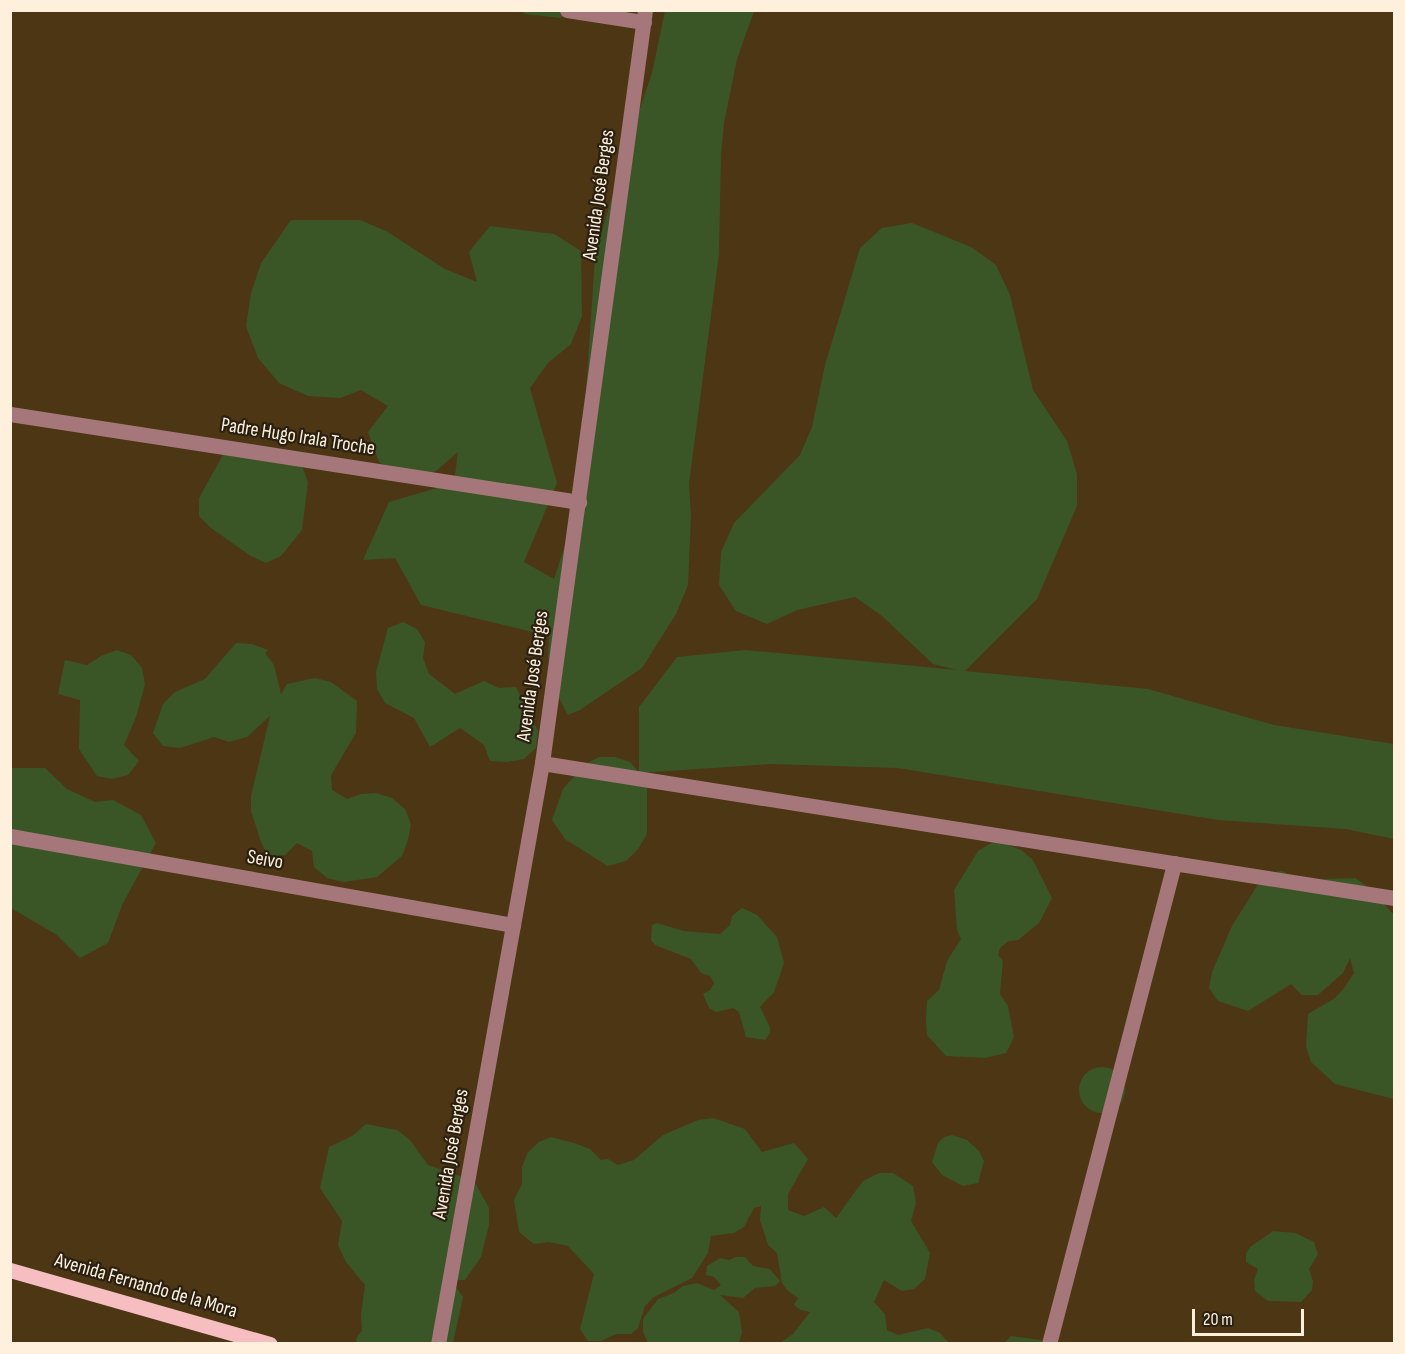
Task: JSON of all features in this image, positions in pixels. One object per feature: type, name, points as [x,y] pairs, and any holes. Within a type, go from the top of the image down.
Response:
[{"type":"main road","name":"Avenida Fernando de la Mora","points":[[10,1270],[270,1344]]},
{"type":"street","points":[[567,10],[645,16]]},
{"type":"street","name":"Avenida José Berges","points":[[438,1344],[542,763],[645,16]]},
{"type":"street","name":"Padre Hugo Irala Troche","points":[[10,414],[579,502]]},
{"type":"street","points":[[542,763],[1395,898]]},
{"type":"street","name":"Seivo","points":[[10,836],[513,925]]},
{"type":"street","points":[[1049,1344],[1174,863]]},
{"type":"green space","points":[[521,11],[579,11],[560,18],[525,14]]},
{"type":"green space","points":[[665,11],[754,11],[737,59],[724,123],[719,254],[689,484],[691,517],[688,585],[676,614],[642,668],[580,710],[568,715],[553,687],[548,656],[549,636],[421,605],[395,558],[363,560],[389,502],[454,483],[458,452],[436,471],[407,480],[379,462],[368,432],[388,406],[361,390],[340,398],[308,396],[279,383],[258,358],[246,326],[251,293],[261,263],[291,220],[360,220],[386,231],[445,269],[477,282],[469,252],[490,226],[554,234],[581,251],[582,316],[571,344],[548,363],[530,388],[557,483],[524,562],[554,579],[579,502],[595,256],[621,165],[652,73]]},
{"type":"green space","points":[[912,223],[971,247],[996,265],[1010,295],[1033,390],[1067,441],[1077,474],[1077,506],[1037,599],[965,671],[1148,689],[1274,725],[1394,744],[1394,839],[1346,829],[1218,820],[898,768],[771,764],[639,773],[647,786],[647,834],[638,849],[626,861],[608,866],[566,840],[552,820],[563,789],[584,765],[599,757],[615,757],[630,762],[639,772],[639,707],[677,657],[745,650],[957,670],[933,664],[882,616],[855,597],[797,610],[767,624],[736,611],[719,585],[721,552],[734,523],[800,455],[812,427],[825,365],[860,248],[882,228]]},
{"type":"green space","points":[[253,444],[271,448],[302,466],[308,482],[302,530],[281,556],[266,563],[251,556],[211,528],[199,516],[199,498],[224,453]]},
{"type":"green space","points":[[403,622],[417,629],[425,642],[423,658],[429,674],[455,694],[484,681],[499,688],[516,687],[538,731],[536,748],[524,759],[507,762],[490,761],[484,745],[460,728],[430,747],[414,718],[385,703],[377,689],[376,672],[388,628]]},
{"type":"green space","points":[[236,643],[252,644],[268,650],[265,653],[274,665],[281,694],[287,684],[315,678],[331,682],[357,701],[356,733],[331,775],[332,790],[347,799],[361,794],[376,793],[392,798],[405,809],[411,824],[402,856],[377,877],[344,882],[327,878],[314,867],[312,851],[297,843],[285,855],[268,856],[251,811],[251,796],[270,716],[247,737],[229,742],[214,737],[180,748],[163,746],[153,733],[163,704],[175,692],[205,679]]},
{"type":"green space","points":[[117,650],[131,655],[142,668],[145,684],[136,717],[124,745],[139,761],[128,775],[112,779],[97,776],[79,749],[80,700],[58,694],[65,660],[87,665]]},
{"type":"green space","points":[[11,768],[45,768],[67,789],[95,802],[113,800],[141,815],[156,843],[123,903],[108,943],[80,958],[57,935],[11,908]]},
{"type":"green space","points":[[1000,842],[1021,850],[1033,860],[1052,898],[1039,923],[1018,940],[1009,941],[1000,948],[998,955],[1003,961],[1000,994],[1008,1006],[1014,1037],[1006,1053],[985,1058],[946,1056],[927,1035],[926,1018],[927,1001],[939,990],[947,961],[961,939],[957,930],[954,890],[978,851],[991,843]]},
{"type":"green space","points":[[1282,871],[1310,886],[1325,879],[1355,878],[1368,887],[1394,915],[1394,1099],[1335,1084],[1311,1062],[1306,1046],[1308,1014],[1335,998],[1345,987],[1354,973],[1350,958],[1343,973],[1318,995],[1302,995],[1291,984],[1248,1011],[1218,1001],[1209,988],[1212,972],[1232,926],[1267,873]]},
{"type":"green space","points":[[742,908],[757,915],[777,937],[784,963],[774,992],[760,1007],[770,1027],[770,1033],[765,1040],[746,1037],[739,1012],[733,1008],[716,1012],[709,1008],[703,994],[710,990],[714,983],[710,976],[701,973],[691,959],[655,945],[651,940],[652,925],[657,923],[684,931],[720,934],[730,925],[732,916]]},
{"type":"green space","points":[[1102,1067],[1111,1068],[1118,1074],[1124,1081],[1124,1099],[1118,1106],[1111,1112],[1102,1113],[1093,1112],[1086,1106],[1080,1099],[1079,1090],[1080,1081],[1086,1074],[1093,1068]]},
{"type":"green space","points":[[713,1118],[745,1129],[762,1152],[794,1143],[808,1159],[788,1194],[788,1210],[804,1216],[824,1207],[836,1218],[863,1181],[879,1173],[893,1173],[913,1186],[916,1203],[911,1221],[930,1253],[925,1279],[914,1289],[902,1291],[884,1280],[874,1302],[885,1314],[887,1330],[898,1335],[928,1328],[940,1333],[949,1343],[780,1343],[793,1334],[810,1312],[794,1305],[798,1298],[782,1283],[777,1253],[768,1245],[760,1220],[761,1206],[754,1208],[744,1227],[734,1233],[711,1236],[708,1253],[692,1278],[654,1297],[645,1306],[638,1328],[631,1334],[616,1334],[601,1341],[588,1341],[580,1329],[594,1274],[568,1246],[549,1242],[534,1244],[519,1232],[514,1200],[522,1184],[522,1167],[528,1152],[539,1142],[551,1137],[590,1149],[601,1160],[608,1159],[618,1165],[634,1160],[663,1135],[698,1120]]},
{"type":"green space","points":[[366,1124],[397,1130],[410,1140],[428,1165],[474,1181],[489,1208],[489,1225],[481,1257],[465,1280],[451,1280],[463,1297],[453,1343],[357,1343],[356,1339],[362,1330],[361,1315],[365,1285],[346,1262],[338,1245],[342,1221],[320,1188],[329,1147],[352,1136]]},
{"type":"green space","points":[[952,1135],[967,1140],[979,1151],[984,1161],[978,1183],[963,1186],[942,1175],[932,1162],[938,1143],[944,1137]]},
{"type":"green space","points":[[1273,1231],[1295,1233],[1314,1242],[1318,1254],[1309,1269],[1313,1281],[1312,1290],[1301,1302],[1268,1301],[1255,1291],[1254,1280],[1258,1269],[1246,1262],[1246,1254],[1250,1247]]},
{"type":"green space","points":[[745,1257],[753,1266],[770,1269],[780,1281],[775,1286],[755,1288],[743,1298],[720,1295],[739,1312],[742,1332],[739,1343],[648,1343],[643,1332],[643,1319],[658,1299],[674,1293],[683,1286],[697,1283],[714,1290],[721,1285],[714,1277],[706,1275],[707,1266],[720,1258],[729,1260]]},
{"type":"green space","points":[[1011,1336],[1041,1340],[1044,1343],[1004,1344]]}]
